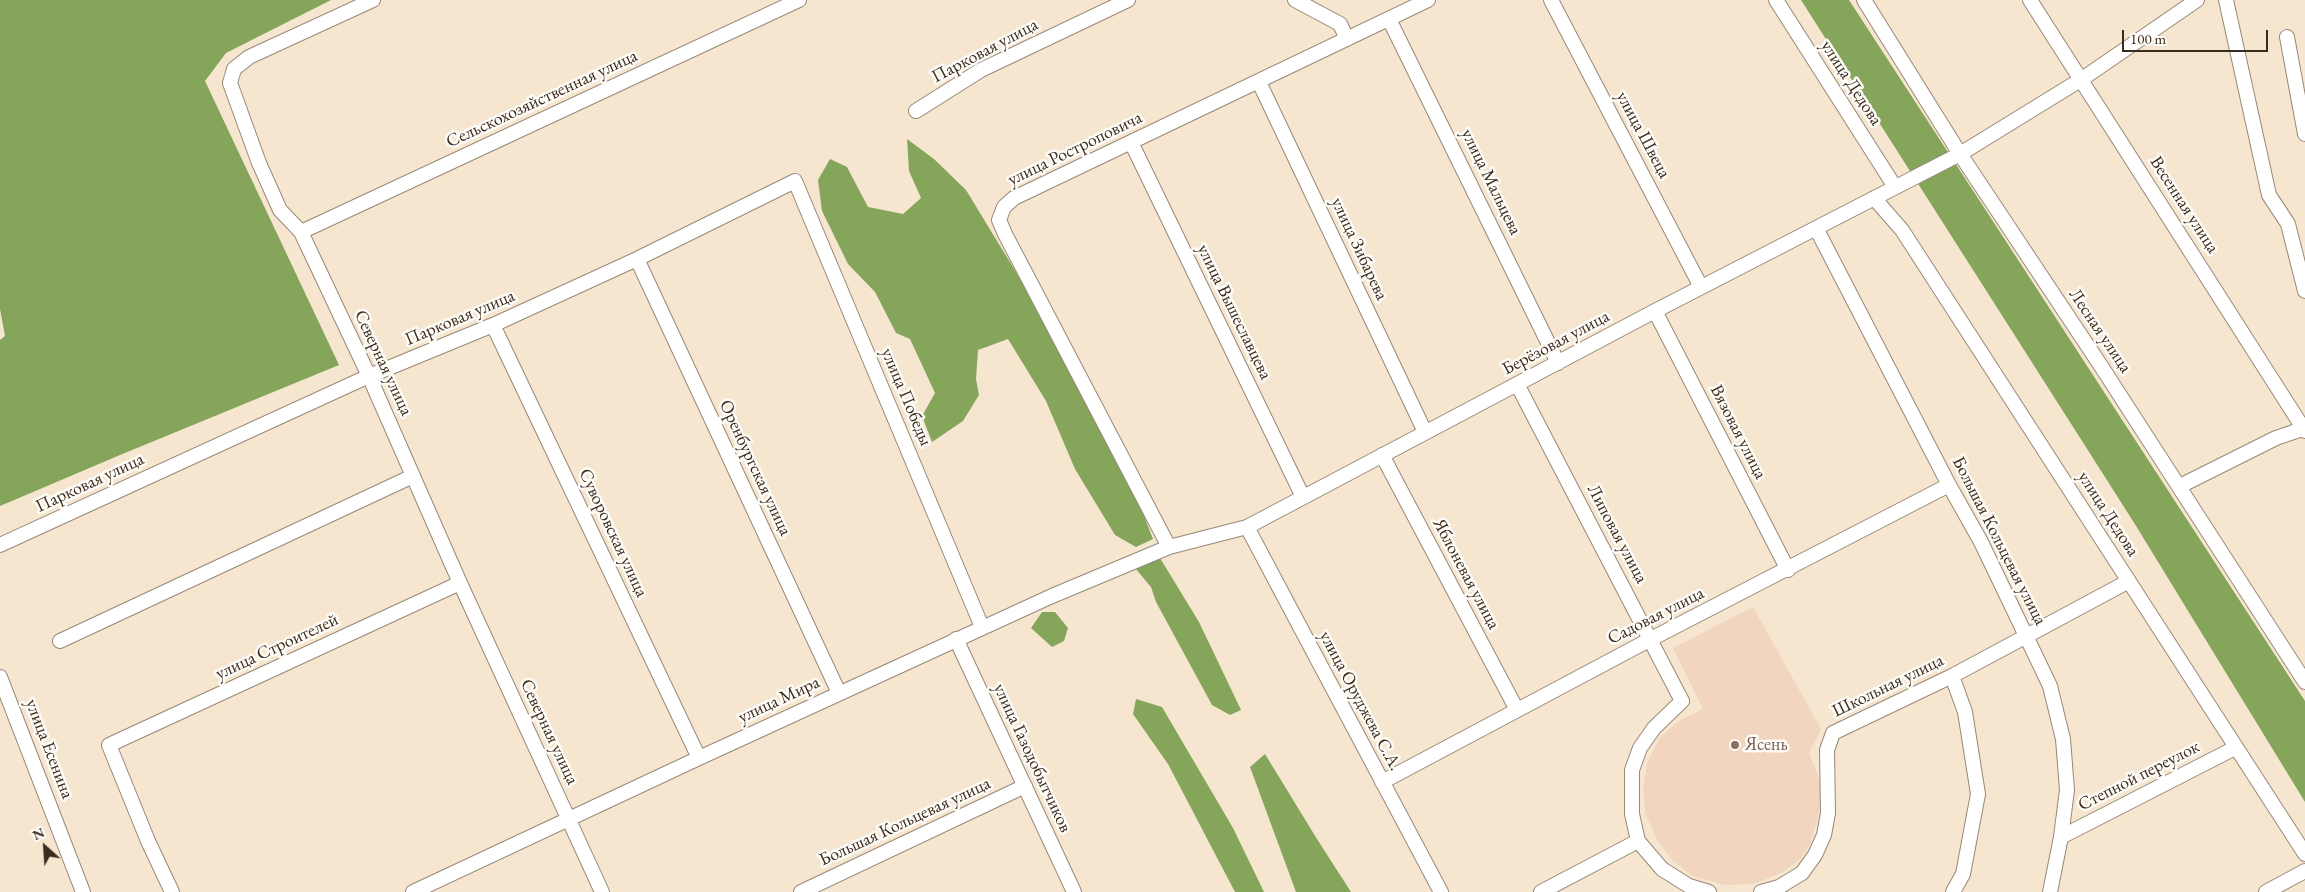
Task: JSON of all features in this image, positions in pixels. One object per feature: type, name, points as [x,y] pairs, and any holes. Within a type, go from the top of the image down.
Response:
[{"type":"street","name":"Северная улица","points":[[374,0],[249,57],[234,69],[230,83],[259,163],[280,210],[301,232],[369,376],[460,583],[602,892]]},
{"type":"street","name":"Сельскохозяйственная улица","points":[[301,232],[799,0]]},
{"type":"street","name":"Парковая улица","points":[[916,111],[982,70],[1128,0]]},
{"type":"street","points":[[1295,0],[1340,24],[1347,39]]},
{"type":"street","name":"улица Ростроповича","points":[[1166,548],[999,220],[1004,207],[1014,198],[1428,0]]},
{"type":"street","name":"улица Швеца","points":[[1551,0],[1701,288]]},
{"type":"street","name":"улица Дедова","points":[[1776,0],[1896,187]]},
{"type":"street","name":"Лесная улица","points":[[1864,0],[1960,154],[2180,486],[2305,682]]},
{"type":"street","name":"Весенная улица","points":[[2030,0],[2305,429]]},
{"type":"street","name":"Берёзовая улица","points":[[1166,548],[1247,527],[1655,311],[1960,154],[2082,79],[2197,0]]},
{"type":"street","points":[[2226,0],[2269,195],[2288,224],[2304,286]]},
{"type":"street","name":"улица Мальцева","points":[[1390,19],[1558,362]]},
{"type":"street","points":[[2287,37],[2305,134]]},
{"type":"street","name":"улица Зибарева","points":[[1258,82],[1425,432]]},
{"type":"street","name":"улица Вышеславцева","points":[[1131,142],[1303,497]]},
{"type":"street","name":"Парковая улица","points":[[0,545],[369,376],[493,325],[637,259],[795,181]]},
{"type":"street","name":"улица Победы","points":[[795,181],[982,627]]},
{"type":"street","name":"улица Дедова","points":[[1874,198],[1902,230],[2305,854]]},
{"type":"street","name":"Большая Кольцевая улица","points":[[1816,228],[1949,485],[1982,542],[2050,686],[2064,740],[2066,790],[2061,837],[2050,892]]},
{"type":"street","name":"Оренбургская улица","points":[[637,259],[839,693]]},
{"type":"street","name":"Вязовая улица","points":[[1655,311],[1788,570]]},
{"type":"street","name":"Суворовская улица","points":[[493,325],[699,758]]},
{"type":"street","name":"Липовая улица","points":[[1517,384],[1682,701],[1654,728],[1640,748],[1632,770],[1632,814],[1638,841]]},
{"type":"street","points":[[2180,486],[2276,438],[2305,429]]},
{"type":"street","name":"Яблоневая улица","points":[[1382,455],[1517,710]]},
{"type":"street","points":[[60,641],[413,476]]},
{"type":"street","name":"Садовая улица","points":[[1382,782],[1651,639],[1788,570],[1949,485]]},
{"type":"street","name":"улица Оруджева С.А.","points":[[1247,527],[1441,892]]},
{"type":"street","name":"улица Мира","points":[[414,892],[568,818],[982,627],[1166,548]]},
{"type":"street","name":"Школьная улица","points":[[1761,892],[1781,889],[1802,873],[1815,854],[1824,835],[1828,813],[1827,750],[1833,733],[1952,676],[2129,581]]},
{"type":"street","name":"улица Строителей","points":[[172,892],[148,841],[109,745],[460,583]]},
{"type":"street","name":"улица Газодобытчиков","points":[[956,640],[1074,892]]},
{"type":"street","points":[[1952,676],[1965,712],[1978,794],[1963,874],[1953,892]]},
{"type":"street","name":"улица Есенина","points":[[0,677],[84,892]]},
{"type":"street","name":"Степной переулок","points":[[2061,837],[2235,748]]},
{"type":"street","name":"Большая Кольцевая улица","points":[[801,892],[1026,786]]},
{"type":"street","points":[[1541,892],[1638,841],[1662,869],[1689,886],[1709,892]]},
{"type":"street","points":[[2266,892],[2305,871]]},
{"type":"shaded area","name":"Ясень","points":[[1753,607],[1821,729],[1809,753],[1820,781],[1821,797],[1818,818],[1810,844],[1801,859],[1781,873],[1754,884],[1724,885],[1693,876],[1673,861],[1658,841],[1646,816],[1643,790],[1647,763],[1660,737],[1679,721],[1703,709],[1673,648]]},
{"type":"green space","points":[[0,0],[331,0],[226,53],[205,81],[339,365],[0,506],[0,340],[5,336],[0,309]]},
{"type":"green space","points":[[1801,0],[1849,0],[2305,701],[2305,802],[2133,521]]},
{"type":"green space","points":[[907,139],[934,159],[966,190],[1022,282],[1135,493],[1153,539],[1136,547],[1115,535],[1075,469],[1046,401],[1008,339],[978,350],[976,379],[979,395],[963,421],[932,442],[922,416],[935,393],[910,339],[896,333],[875,292],[848,264],[822,211],[818,180],[830,159],[847,167],[868,207],[903,214],[921,198],[909,171]]},
{"type":"green space","points":[[1160,558],[1199,622],[1241,710],[1230,715],[1212,705],[1156,602],[1151,587],[1135,568]]},
{"type":"green space","points":[[1042,612],[1055,612],[1068,628],[1064,641],[1052,647],[1031,628]]},
{"type":"green space","points":[[1136,699],[1162,707],[1233,828],[1264,892],[1235,892],[1168,764],[1133,714]]},
{"type":"green space","points":[[1265,754],[1351,892],[1296,892],[1250,767]]},
{"type":"place","name":"Ясень","points":[[1735,745]]}]
